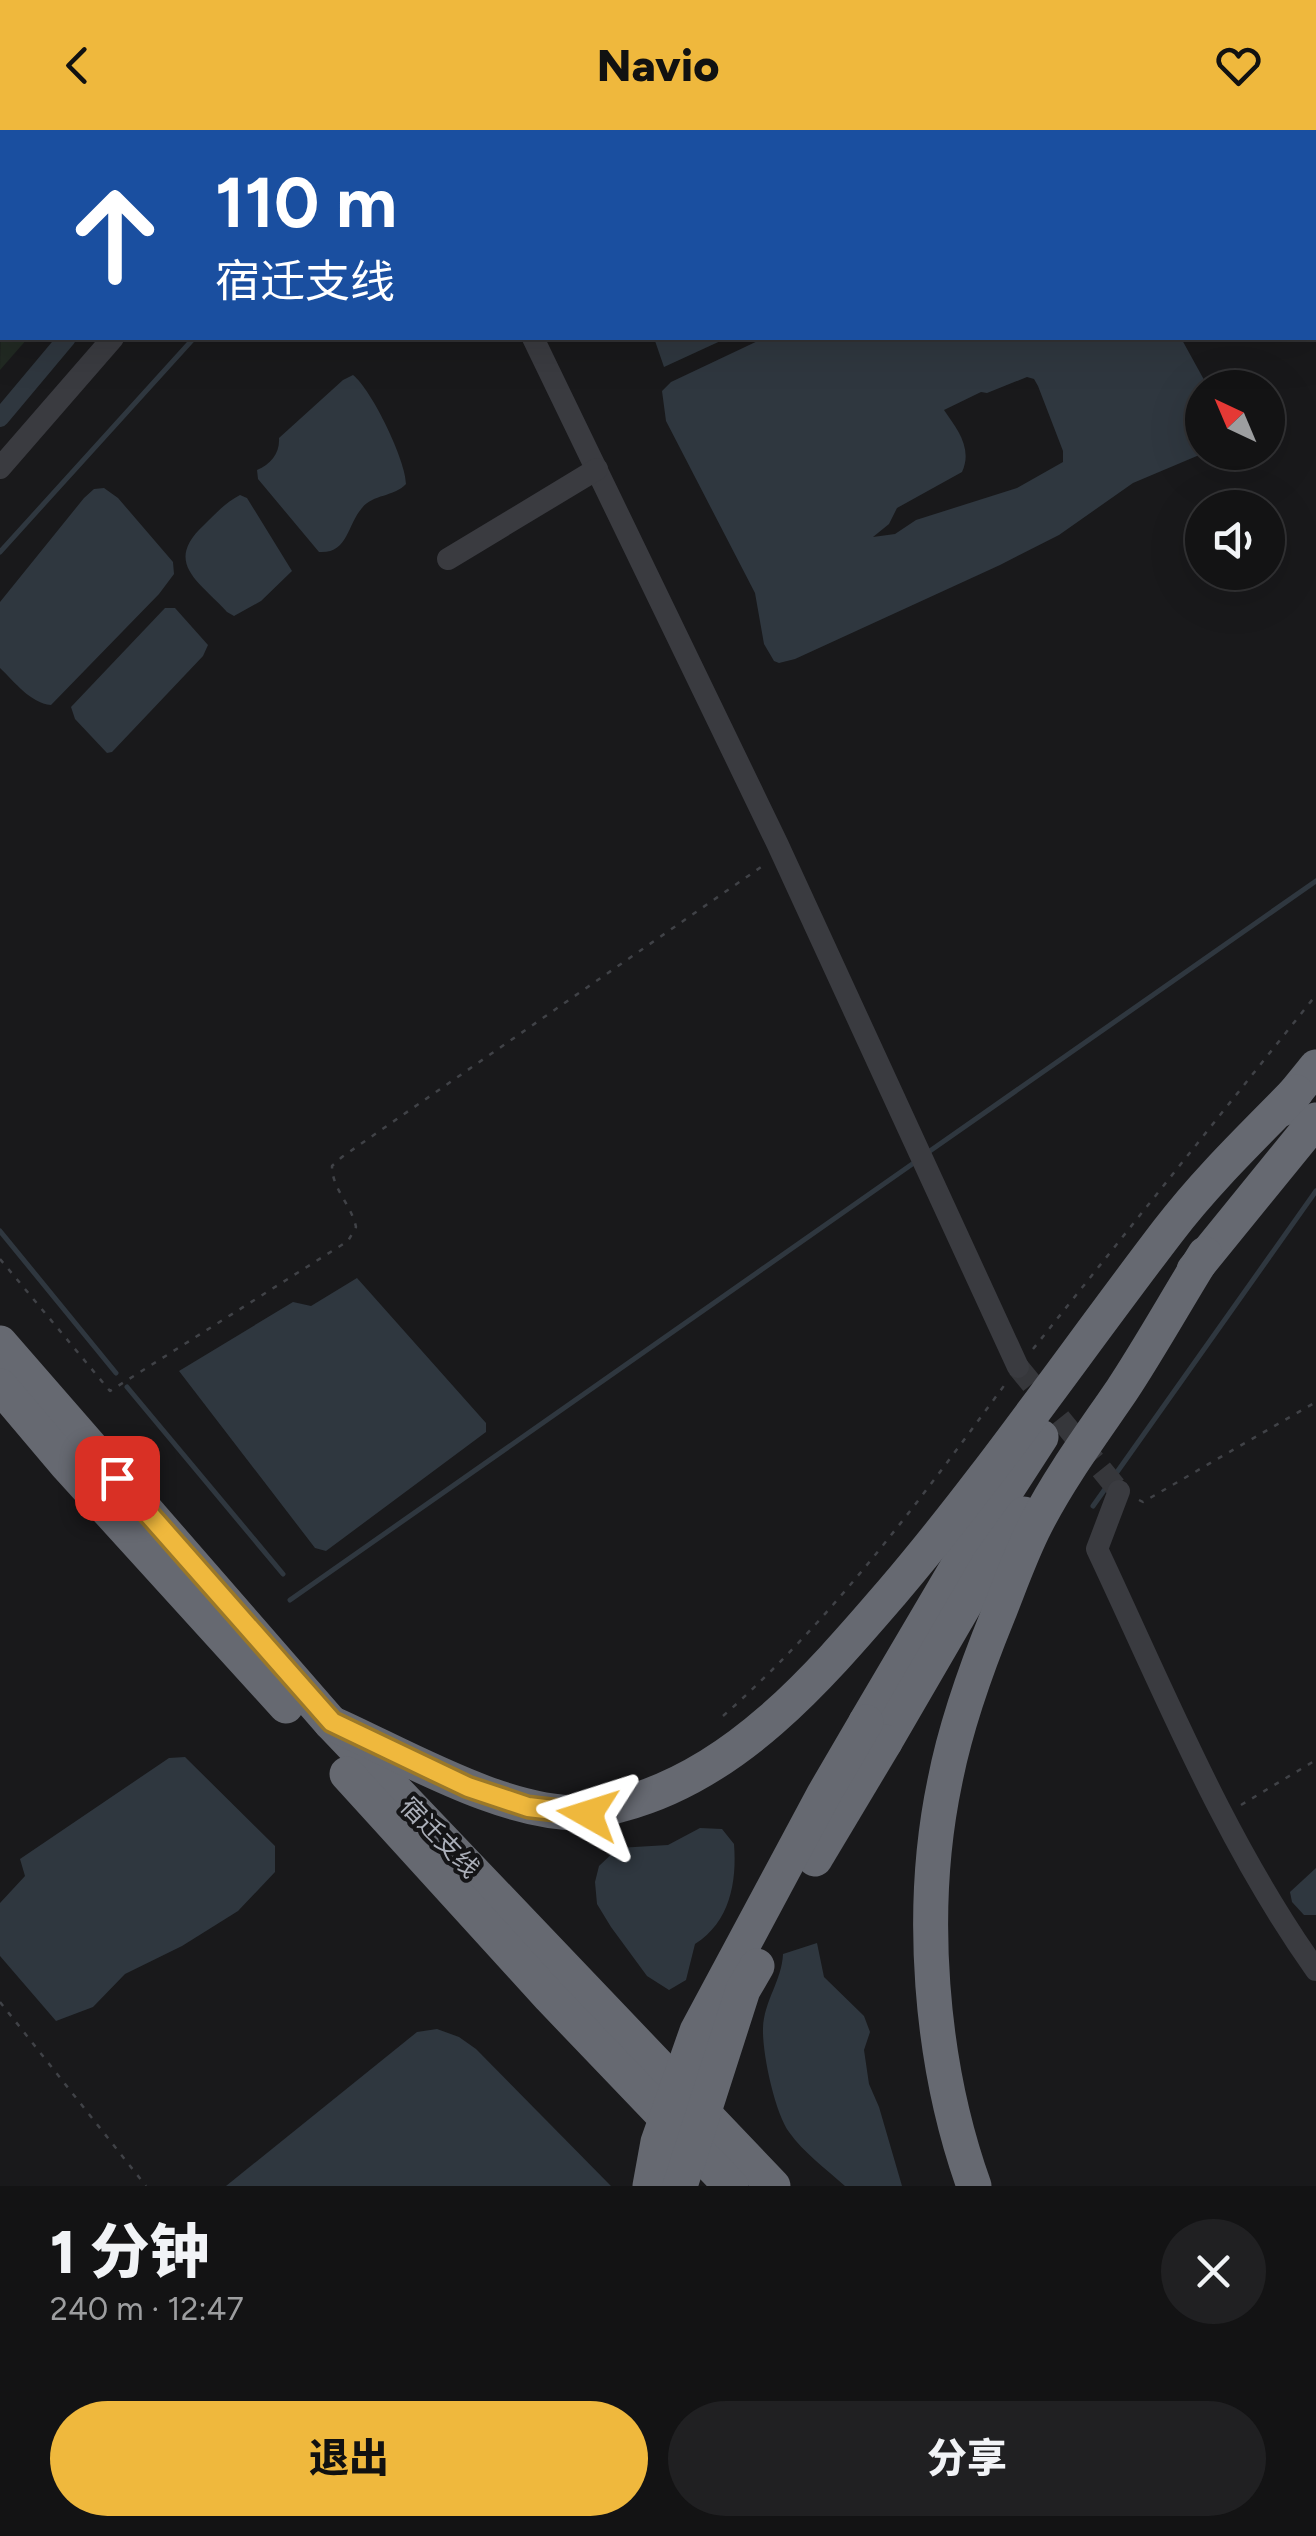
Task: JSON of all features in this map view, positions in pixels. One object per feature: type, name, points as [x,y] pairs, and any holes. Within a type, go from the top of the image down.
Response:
[{"type":"highway","points":[[974,2186],[948,2088],[938,2032],[931,1914],[933,1852],[944,1782],[979,1661],[1035,1526],[1062,1479],[1309,1093]]},
{"type":"highway","points":[[332,1722],[468,1787],[528,1807],[588,1814],[652,1796],[692,1776],[758,1730],[803,1692],[850,1640],[947,1528],[1171,1227],[1225,1164],[1309,1093]]},
{"type":"highway","points":[[680,2186],[744,1990],[826,1839],[962,1558],[1068,1397],[1182,1235],[1309,1093]]},
{"type":"highway","points":[[650,2186],[658,2142],[697,2031],[824,1794],[875,1732],[1205,1254]]},
{"type":"highway","name":"宿迁支线","points":[[0,1343],[332,1722],[773,2186]]},
{"type":"highway","name":"宿迁支线","points":[[0,1386],[66,1464],[550,1997],[731,2186]]},
{"type":"street","points":[[0,468],[111,340]]},
{"type":"street","points":[[534,340],[782,854],[1018,1367]]},
{"type":"street","points":[[448,559],[597,469]]},
{"type":"street","points":[[1119,1492],[1096,1549],[1223,1816],[1316,1970]]},
{"type":"path","points":[[0,1259],[110,1391],[348,1240],[356,1227],[353,1214],[332,1180],[332,1166],[342,1157],[782,854]]},
{"type":"path","points":[[1119,1492],[1144,1502],[1316,1402]]},
{"type":"path","points":[[1223,1816],[1316,1760]]},
{"type":"path","points":[[0,2002],[146,2186]]},
{"type":"shaded area","points":[[0,340],[26,340],[0,370]]},
{"type":"shaded area","points":[[655,340],[723,340],[664,367]]},
{"type":"shaded area","points":[[760,340],[1182,340],[1199,370],[1185,370],[1185,461],[1133,483],[1059,535],[1000,565],[779,663],[764,644],[755,593],[666,421],[662,391],[671,382]],"holes":[[[1027,377],[1034,379],[1063,451],[1063,462],[1017,488],[916,520],[895,534],[873,537],[889,524],[897,508],[962,472],[965,447],[944,410],[981,392]]]},
{"type":"shaded area","points":[[353,375],[387,426],[406,484],[367,503],[341,543],[319,552],[258,479],[257,470],[274,457],[279,438]]},
{"type":"shaded area","points":[[104,488],[118,498],[173,562],[174,574],[51,705],[43,703],[23,691],[0,668],[0,602],[84,498],[94,489]]},
{"type":"shaded area","points":[[240,495],[247,498],[292,571],[261,601],[234,616],[197,581],[186,561],[186,550],[204,525]]},
{"type":"shaded area","points":[[165,608],[175,608],[208,645],[203,656],[107,753],[75,719],[71,707]]},
{"type":"shaded area","points":[[357,1278],[486,1423],[486,1432],[326,1551],[315,1548],[179,1371],[293,1302],[311,1306]]},
{"type":"shaded area","points":[[185,1757],[275,1846],[275,1872],[238,1911],[182,1946],[125,1974],[93,2007],[56,2021],[0,1956],[0,1903],[25,1876],[20,1859],[169,1758]]},
{"type":"shaded area","points":[[700,1828],[722,1829],[734,1844],[732,1887],[724,1913],[695,1944],[686,1980],[669,1990],[647,1976],[611,1927],[597,1904],[595,1882],[599,1866],[618,1848],[668,1845]]},
{"type":"shaded area","points":[[1316,1868],[1316,1915],[1304,1915],[1292,1902],[1290,1892]]},
{"type":"shaded area","points":[[817,1943],[824,1977],[864,2016],[870,2032],[864,2050],[869,2084],[902,2186],[845,2186],[795,2140],[779,2111],[765,2052],[764,2018],[783,1954]]},
{"type":"shaded area","points":[[437,2029],[476,2049],[611,2186],[226,2186],[417,2032]]},
{"type":"waterway","points":[[0,418],[65,340]]},
{"type":"waterway","points":[[0,552],[192,340]]},
{"type":"waterway","points":[[927,1153],[1316,881]]},
{"type":"waterway","points":[[290,1600],[918,1160]]},
{"type":"waterway","points":[[1093,1506],[1316,1191]]},
{"type":"waterway","points":[[0,1231],[116,1373]]},
{"type":"waterway","points":[[127,1387],[283,1574]]},
{"type":"tunnel","points":[[1018,1367],[1119,1491]]},
{"type":"route","points":[[117,1478],[332,1722],[468,1787],[528,1807],[588,1814]]}]
